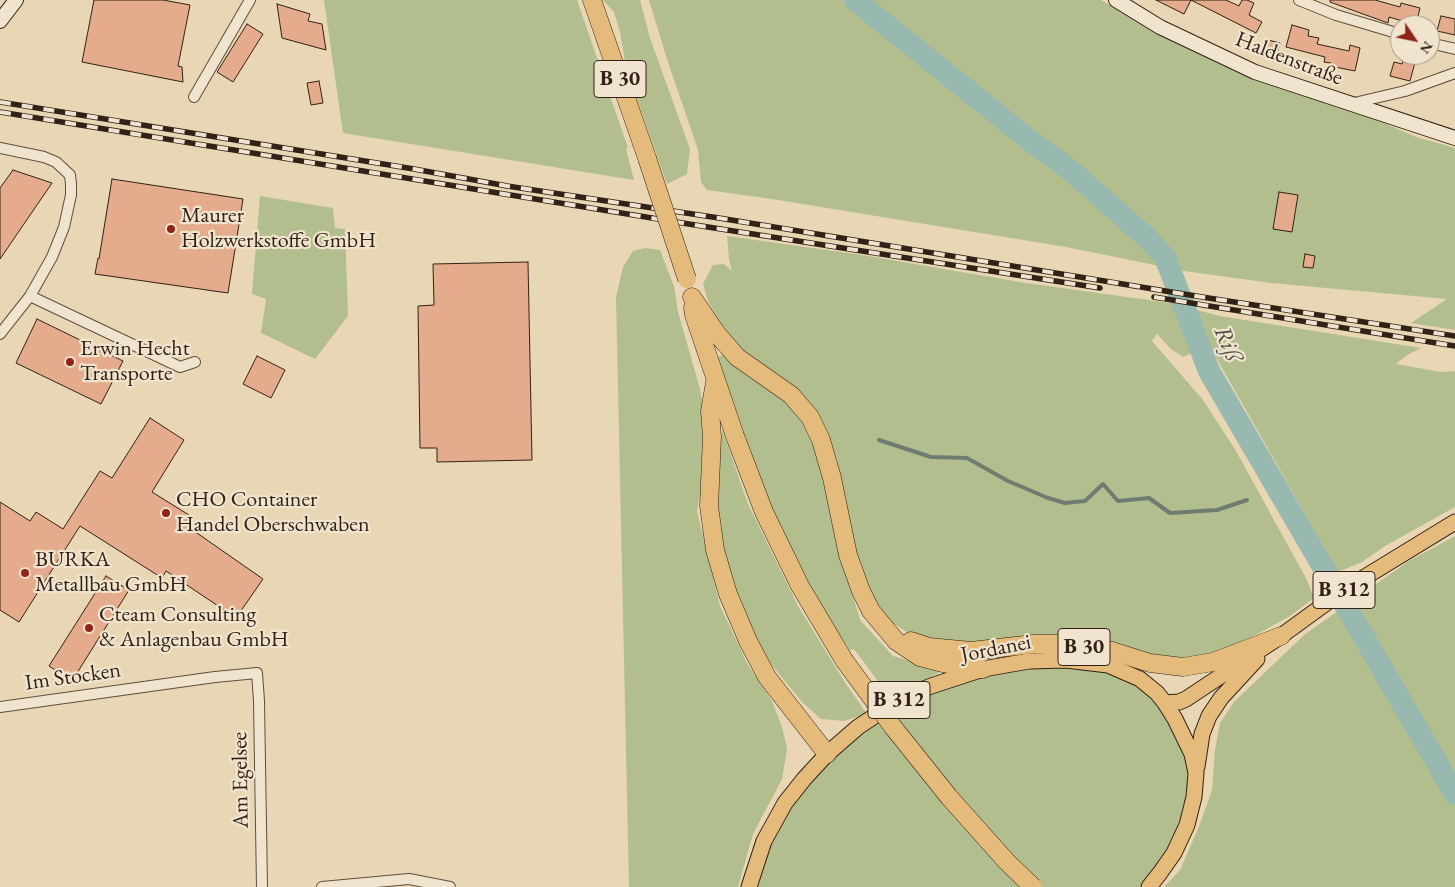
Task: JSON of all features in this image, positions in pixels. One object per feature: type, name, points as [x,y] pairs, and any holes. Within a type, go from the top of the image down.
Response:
[{"type":"highway","name":"B 30","points":[[592,0],[687,279],[694,315],[715,379],[764,512],[800,586],[844,660],[893,727],[937,783],[1033,887]]},
{"type":"highway","name":"B 30","points":[[692,297],[717,334],[737,357],[791,395],[810,417],[821,440],[832,478],[840,521],[856,577],[872,611],[884,627],[896,641],[920,657],[943,663],[983,669]]},
{"type":"highway","name":"B 30","points":[[715,379],[710,411],[712,437],[709,506],[715,550],[728,594],[763,670],[778,693],[827,754]]},
{"type":"highway","name":"B 30","points":[[884,627],[904,638],[929,647],[948,650],[971,651],[1034,644],[1063,644],[1112,651],[1150,663],[1183,667],[1213,662],[1281,636]]},
{"type":"main road","name":"B 312","points":[[1165,703],[1179,702],[1186,699],[1281,636],[1306,616],[1455,522]]},
{"type":"main road","name":"B 312","points":[[1196,773],[1202,734],[1209,716],[1221,698],[1244,672],[1281,636]]},
{"type":"main road","name":"Jordanei","points":[[749,887],[759,854],[778,814],[804,779],[827,754],[858,727],[902,698],[931,686],[983,669],[1029,661],[1066,660],[1096,663],[1115,668],[1140,679],[1157,693],[1165,703],[1192,754],[1196,773],[1194,797],[1187,825],[1174,853],[1148,887]]},
{"type":"street","points":[[0,21],[16,0]]},
{"type":"street","points":[[194,97],[250,0]]},
{"type":"street","name":"Haldenstraße","points":[[1116,0],[1160,27],[1256,72],[1455,138]]},
{"type":"street","points":[[1299,0],[1390,31]]},
{"type":"street","points":[[1440,45],[1455,50]]},
{"type":"street","points":[[1349,104],[1405,91],[1455,73]]},
{"type":"street","points":[[0,148],[44,157],[56,162],[70,175],[71,196],[64,227],[52,257],[30,296],[0,334]]},
{"type":"street","points":[[30,296],[180,367],[195,362]]},
{"type":"street","name":"Im Stocken","points":[[0,706],[189,680],[256,673]]},
{"type":"street","name":"Am Egelsee","points":[[256,673],[259,701],[262,887]]},
{"type":"street","points":[[322,887],[409,879],[450,887]]},
{"type":"green space","points":[[324,0],[577,0],[628,148],[626,149],[634,180],[343,133]]},
{"type":"green space","points":[[603,0],[640,0],[650,38],[690,149],[687,174],[667,184],[626,68],[620,32],[614,12]]},
{"type":"green space","points":[[649,0],[1101,0],[1156,32],[1348,107],[1416,137],[1455,148],[1455,330],[1411,323],[1447,299],[1271,283],[1184,271],[1066,247],[707,190],[701,182],[698,150]]},
{"type":"green space","points":[[260,196],[333,208],[335,228],[345,229],[348,316],[315,359],[261,333],[266,299],[252,294]]},
{"type":"green space","points":[[727,236],[862,255],[1026,283],[1170,303],[1220,316],[1421,348],[1407,355],[1396,364],[1441,372],[1455,371],[1455,507],[1385,546],[1362,562],[1338,572],[1209,345],[1183,357],[1171,349],[1157,334],[1152,341],[1203,400],[1236,451],[1307,580],[1314,598],[1290,616],[1261,632],[1220,652],[1190,661],[951,645],[910,634],[891,622],[879,608],[861,577],[837,459],[822,425],[729,339],[708,301],[703,284],[713,265],[724,264],[732,271]]},
{"type":"green space","points":[[645,248],[660,250],[674,286],[678,312],[700,389],[706,423],[705,466],[697,511],[720,606],[748,665],[772,701],[782,727],[787,749],[782,779],[753,834],[738,887],[629,887],[616,297],[623,267],[633,251]]},
{"type":"green space","points":[[723,355],[779,394],[798,412],[818,447],[837,540],[860,620],[893,656],[942,670],[937,674],[889,696],[854,649],[850,650],[825,613],[792,551],[766,495],[717,357]]},
{"type":"green space","points":[[722,429],[748,504],[798,606],[846,684],[867,714],[844,721],[821,719],[802,702],[771,664],[753,632],[730,582],[717,533],[717,491]]},
{"type":"green space","points":[[1455,536],[1455,887],[1164,887],[1180,870],[1198,829],[1212,790],[1215,750],[1220,723],[1234,702],[1304,635],[1409,561]]},
{"type":"green space","points":[[1060,665],[1109,672],[1128,680],[1147,693],[1165,710],[1188,763],[1187,795],[1173,841],[1141,887],[757,887],[761,867],[770,841],[794,799],[830,760],[861,731],[905,702],[980,674],[1026,667]]},
{"type":"building","points":[[94,0],[163,0],[190,5],[178,66],[182,67],[183,82],[82,62]]},
{"type":"building","points":[[1156,0],[1191,0],[1184,14]]},
{"type":"building","points":[[1191,0],[1226,0],[1239,6],[1242,0],[1247,0],[1254,3],[1249,15],[1262,22],[1256,33]]},
{"type":"building","points":[[1330,0],[1375,0],[1400,7],[1401,3],[1420,8],[1418,15],[1390,15],[1388,23],[1330,2]]},
{"type":"building","points":[[277,4],[310,14],[308,21],[322,24],[326,50],[282,38]]},
{"type":"building","points":[[1441,16],[1455,19],[1455,35],[1440,32]]},
{"type":"building","points":[[247,24],[263,34],[233,82],[217,72]]},
{"type":"building","points":[[1292,25],[1309,30],[1308,36],[1319,38],[1317,44],[1349,51],[1350,45],[1360,48],[1355,71],[1330,66],[1331,63],[1324,62],[1325,57],[1286,47]]},
{"type":"building","points":[[1268,40],[1280,43],[1277,54],[1265,51]]},
{"type":"building","points":[[1393,65],[1414,65],[1410,81],[1390,76]]},
{"type":"building","points":[[319,81],[323,103],[311,105],[307,83]]},
{"type":"building","points":[[13,170],[52,183],[0,259],[0,188]]},
{"type":"building","name":"Maurer Holzwerkstoffe GmbH","points":[[112,179],[243,199],[228,293],[95,274]]},
{"type":"building","points":[[1279,192],[1298,195],[1292,232],[1273,229]]},
{"type":"building","points":[[1305,254],[1315,256],[1313,268],[1303,267]]},
{"type":"building","points":[[528,262],[532,460],[437,462],[437,448],[420,448],[418,306],[434,305],[433,264]]},
{"type":"building","name":"Erwin Hecht Transporte","points":[[37,319],[123,361],[101,404],[16,363]]},
{"type":"building","points":[[257,356],[285,370],[271,398],[243,384]]},
{"type":"building","points":[[150,418],[184,440],[152,492],[189,515],[184,524],[263,579],[236,618],[166,571],[162,578],[80,526],[19,622],[0,610],[0,502],[30,521],[36,512],[63,529],[100,471],[112,478]]},
{"type":"building","name":"Cteam Consulting & Anlagenbau GmbH","points":[[106,576],[129,590],[72,681],[49,666]]},
{"type":"waterway","name":"Riß","points":[[855,0],[1023,135],[1069,169],[1146,237],[1165,257],[1209,371],[1455,794]]},
{"type":"waterway","points":[[879,440],[931,457],[967,458],[1008,481],[1065,503],[1085,501],[1103,484],[1118,501],[1149,498],[1170,513],[1217,510],[1247,500]]},
{"type":"railway","points":[[0,102],[414,169],[507,186],[719,218],[1202,297],[1455,336]]},
{"type":"railway","points":[[0,112],[695,225],[1100,288]]},
{"type":"railway","points":[[1154,297],[1455,346]]},
{"type":"place","name":"Maurer Holzwerkstoffe GmbH","points":[[171,229]]},
{"type":"place","name":"Erwin Hecht Transporte","points":[[70,362]]},
{"type":"place","name":"CHO Container Handel Oberschwaben","points":[[166,513]]},
{"type":"place","name":"BURKA Metallbau GmbH","points":[[25,573]]},
{"type":"place","name":"Cteam Consulting & Anlagenbau GmbH","points":[[89,628]]}]
